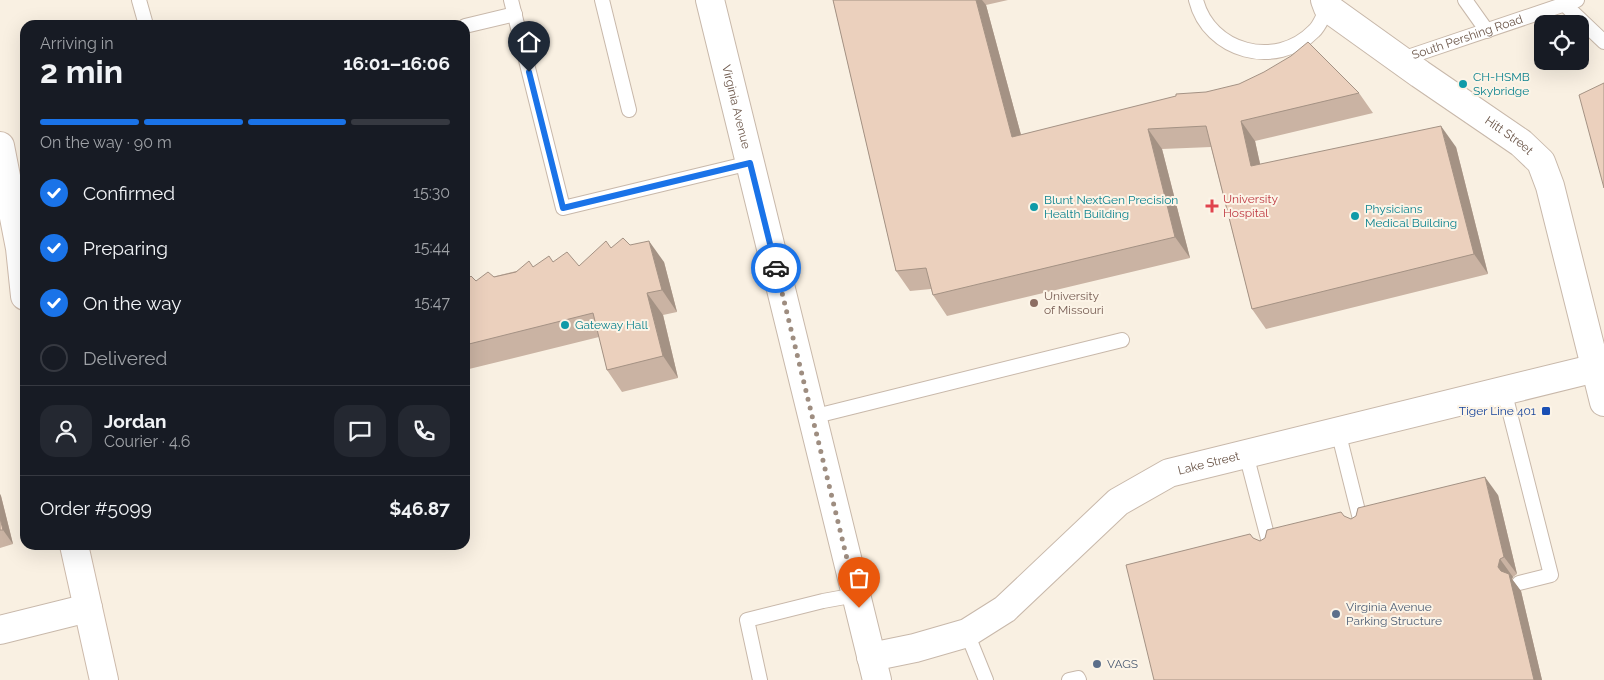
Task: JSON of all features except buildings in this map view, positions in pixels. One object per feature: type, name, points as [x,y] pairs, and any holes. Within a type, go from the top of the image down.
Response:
[{"type":"street","name":"Virginia Avenue","points":[[710,0],[874,668]]},
{"type":"street","name":"Hitt Street","points":[[1326,4],[1399,60],[1521,143],[1540,162],[1550,186],[1600,367],[1604,402]]},
{"type":"street","points":[[0,146],[20,248]]},
{"type":"street","name":"Lake Street","points":[[874,668],[915,648],[967,633],[1005,609],[1118,502],[1169,473],[1600,367]]},
{"type":"street","points":[[75,550],[104,680]]},
{"type":"street","points":[[0,630],[88,608]]},
{"type":"lane","points":[[139,0],[145,20]]},
{"type":"lane","points":[[602,0],[629,110]]},
{"type":"lane","points":[[1196,0],[1199,12],[1212,31],[1230,45],[1252,52],[1276,52],[1298,43],[1314,31],[1326,4]]},
{"type":"lane","points":[[1466,0],[1487,31]]},
{"type":"lane","name":"South Pershing Road","points":[[1399,60],[1571,2],[1604,42]]},
{"type":"lane","points":[[470,24],[513,7],[563,208],[750,163]]},
{"type":"lane","points":[[812,417],[1122,340]]},
{"type":"lane","points":[[1504,390],[1551,575],[1519,583]]},
{"type":"lane","points":[[1338,431],[1362,528]]},
{"type":"lane","points":[[1246,454],[1271,550]]},
{"type":"lane","points":[[760,680],[747,620],[823,601],[856,595]]},
{"type":"lane","points":[[967,633],[986,680]]},
{"type":"lane","points":[[1069,680],[1078,678],[1079,680]]},
{"type":"way so far","points":[[776,268],[859,608]]},
{"type":"place","name":"CH-HSMB Skybridge","points":[[1463,84]]},
{"type":"place","name":"University Hospital","points":[[1212,206]]},
{"type":"place","name":"Blunt NextGen Precision Health Building","points":[[1034,207]]},
{"type":"place","name":"Physicians Medical Building","points":[[1355,216]]},
{"type":"place","name":"University of Missouri","points":[[1034,303]]},
{"type":"place","name":"Gateway Hall","points":[[565,325]]},
{"type":"place","name":"Tiger Line 401","points":[[1546,411]]},
{"type":"place","name":"Virginia Avenue Parking Structure","points":[[1336,614]]},
{"type":"place","name":"VAGS","points":[[1097,664]]},
{"type":"route","points":[[529,72],[563,208],[750,163],[776,268]]}]
